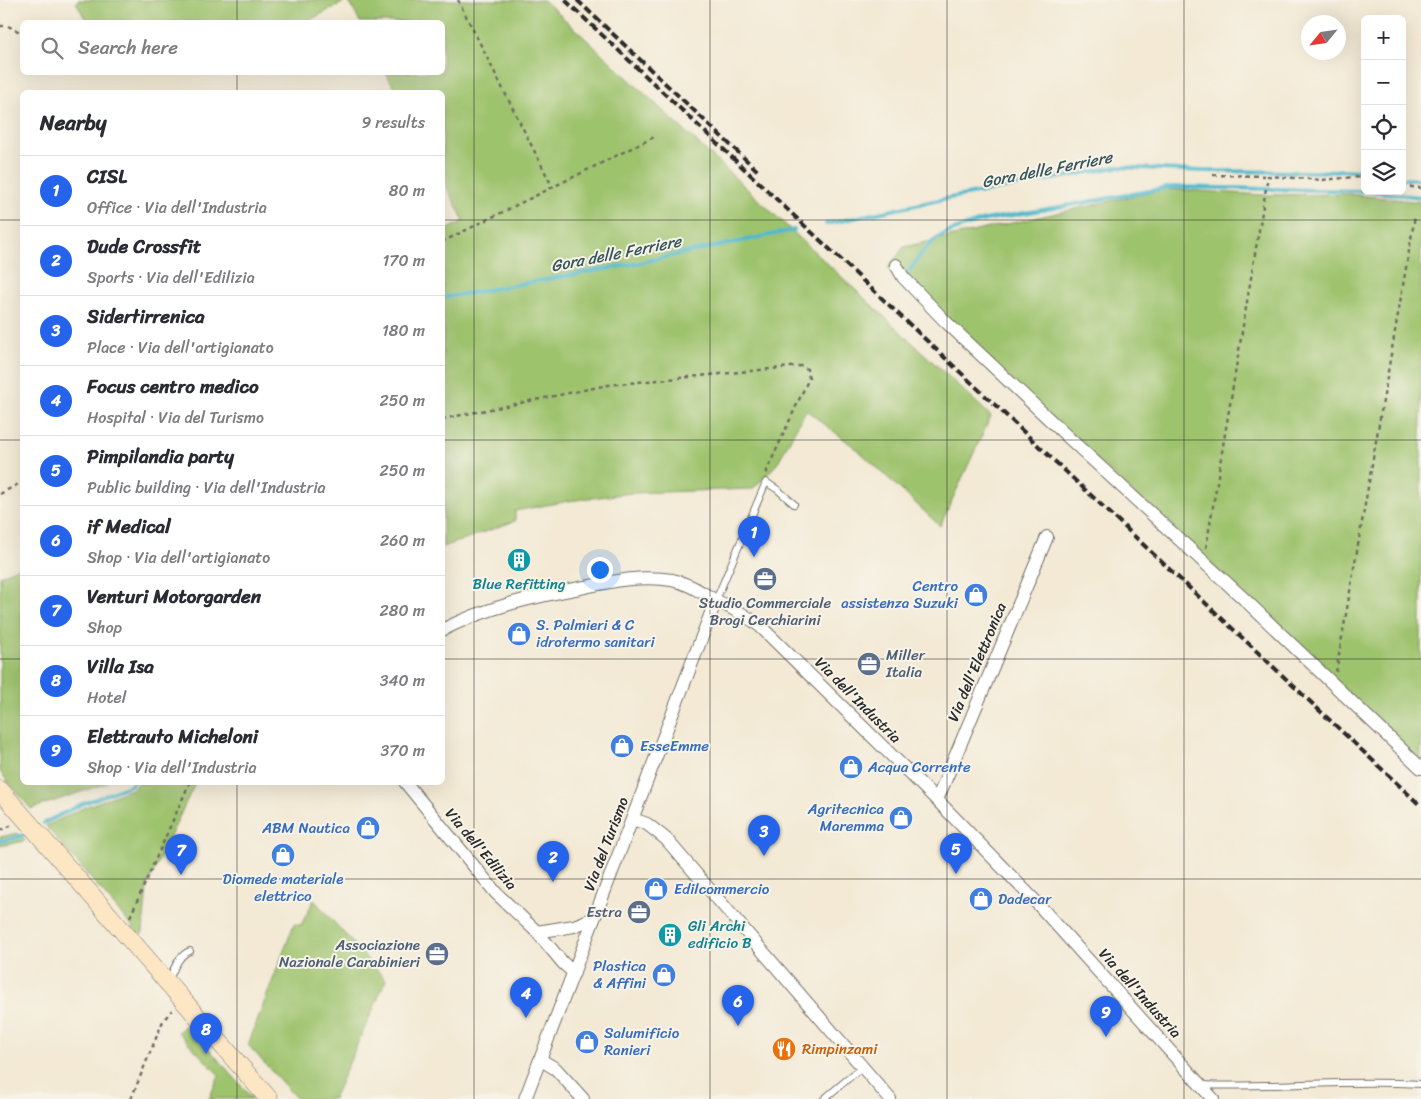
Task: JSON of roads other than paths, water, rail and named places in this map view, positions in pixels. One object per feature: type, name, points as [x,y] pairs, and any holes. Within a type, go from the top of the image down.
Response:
[{"type":"main road","points":[[0,790],[269,1099]]},
{"type":"street","points":[[896,265],[903,277],[946,321],[1421,768]]},
{"type":"street","name":"Via dell'Elettronica","points":[[937,800],[1047,537]]},
{"type":"street","points":[[445,629],[497,608],[552,593],[615,581],[646,578],[674,580],[699,590],[716,600]]},
{"type":"street","name":"Via dell'Industria","points":[[716,600],[733,607],[760,626],[937,800],[1037,903],[1213,1099]]},
{"type":"street","name":"Via del Turismo","points":[[525,1099],[716,600]]},
{"type":"street","name":"Via dell'Edilizia","points":[[407,785],[492,889],[537,932],[574,973]]},
{"type":"street","points":[[633,819],[652,827],[666,839],[890,1099]]},
{"type":"street","points":[[537,932],[574,926],[594,918]]},
{"type":"street","points":[[541,1060],[556,1069],[583,1099]]},
{"type":"lane","points":[[716,600],[766,482],[794,504]]},
{"type":"lane","points":[[167,983],[179,959],[184,953],[190,951]]},
{"type":"lane","points":[[824,1099],[862,1067]]},
{"type":"lane","points":[[1200,1085],[1240,1086],[1363,1082],[1421,1084]]},
{"type":"waterway","name":"Gora delle Ferriere","points":[[826,224],[944,199],[1117,167],[1202,171],[1361,171]]},
{"type":"waterway","name":"Gora delle Ferriere","points":[[1406,179],[1421,179]]},
{"type":"waterway","points":[[909,271],[928,246],[941,236],[985,220],[1172,187],[1361,191]]},
{"type":"waterway","points":[[1403,195],[1421,197]]},
{"type":"waterway","name":"Gora delle Ferriere","points":[[445,297],[633,264],[794,230]]},
{"type":"waterway","name":"Gora delle Ferriere","points":[[44,823],[82,804],[131,785]]},
{"type":"waterway","name":"Gora delle Ferriere","points":[[0,841],[23,835]]},
{"type":"railway","points":[[565,0],[1421,806]]},
{"type":"railway","points":[[577,0],[759,172]]},
{"type":"place","name":"CISL","points":[[754,557]]},
{"type":"place","name":"Blue Refitting","points":[[519,560]]},
{"type":"place","name":"Studio Commerciale Brogi Cerchiarini","points":[[765,579]]},
{"type":"place","name":"Centro assistenza Suzuki","points":[[976,595]]},
{"type":"place","name":"S. Palmieri & C idrotermo sanitari","points":[[519,634]]},
{"type":"place","name":"Miller Italia","points":[[869,664]]},
{"type":"place","name":"EsseEmme","points":[[622,746]]},
{"type":"place","name":"Acqua Corrente","points":[[851,767]]},
{"type":"place","name":"Agritecnica Maremma","points":[[901,818]]},
{"type":"place","name":"ABM Nautica","points":[[368,828]]},
{"type":"place","name":"Diomede materiale elettrico","points":[[283,855]]},
{"type":"place","name":"Sidertirrenica","points":[[764,856]]},
{"type":"place","name":"Pimpilandia party","points":[[956,874]]},
{"type":"place","name":"Venturi Motorgarden","points":[[181,875]]},
{"type":"place","name":"Dude Crossfit","points":[[553,882]]},
{"type":"place","name":"Edilcommercio","points":[[656,889]]},
{"type":"place","name":"Dadecar","points":[[981,899]]},
{"type":"place","name":"Estra","points":[[639,912]]},
{"type":"place","name":"Gli Archi edificio B","points":[[670,935]]},
{"type":"place","name":"Associazione Nazionale Carabinieri","points":[[437,954]]},
{"type":"place","name":"Plastica & Affini","points":[[664,975]]},
{"type":"place","name":"Focus centro medico","points":[[526,1018]]},
{"type":"place","name":"if Medical","points":[[738,1026]]},
{"type":"place","name":"Elettrauto Micheloni","points":[[1106,1037]]},
{"type":"place","name":"Salumificio Ranieri","points":[[587,1042]]},
{"type":"place","name":"Rimpinzami","points":[[784,1049]]},
{"type":"place","name":"Villa Isa","points":[[206,1054]]}]
